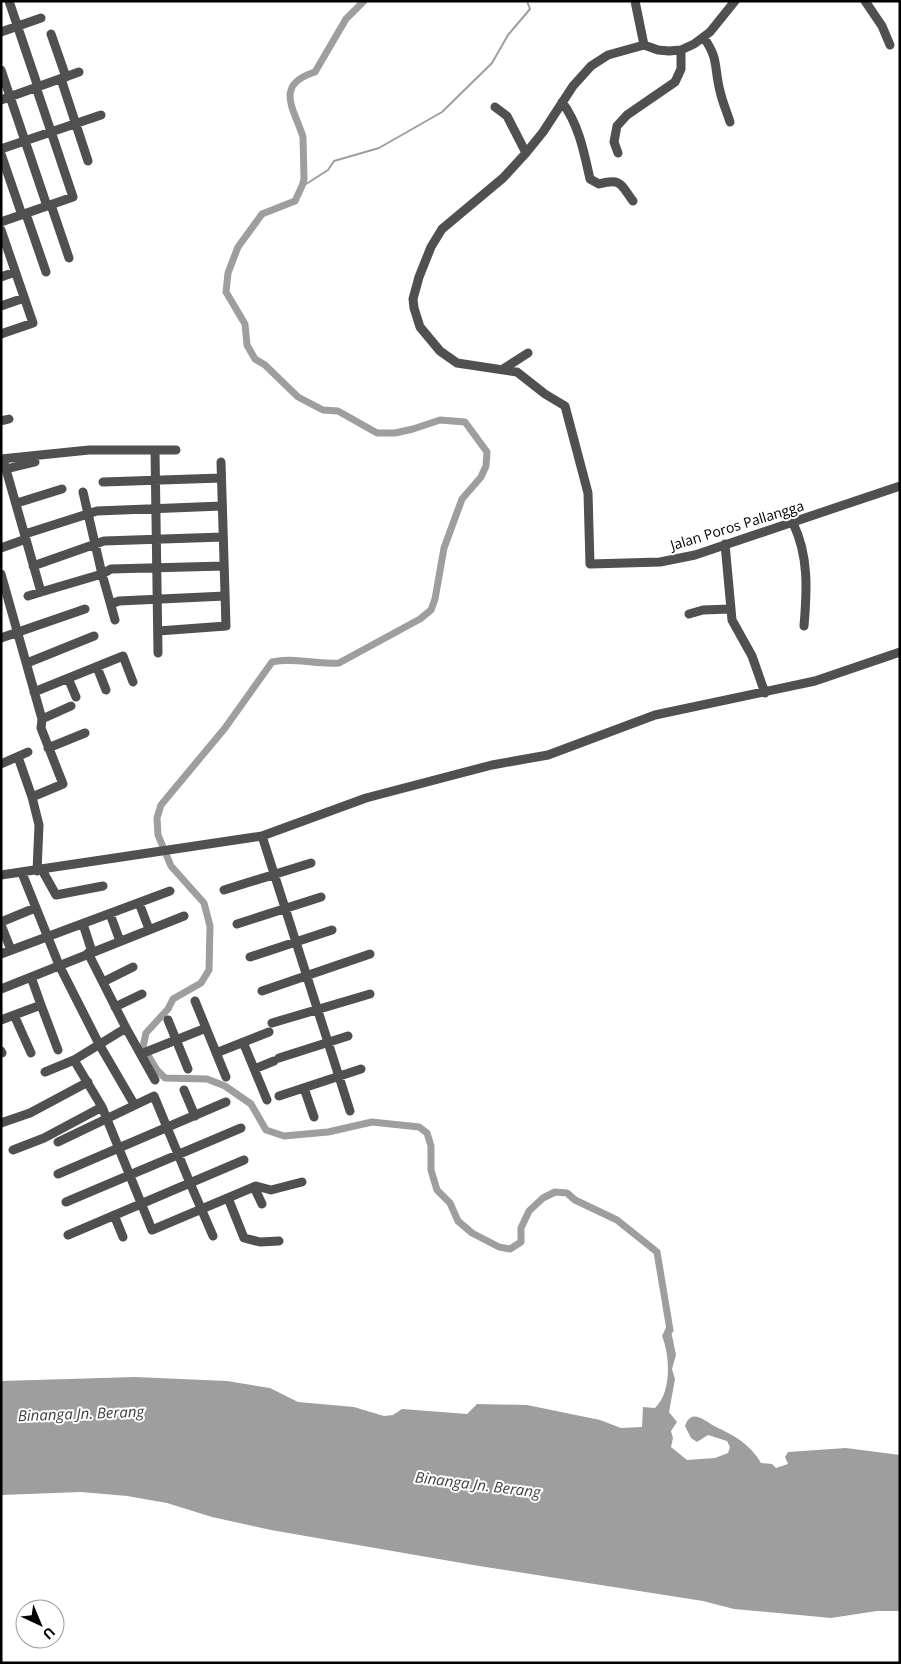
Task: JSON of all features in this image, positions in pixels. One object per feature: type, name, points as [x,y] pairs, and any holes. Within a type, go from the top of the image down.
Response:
[{"type":"street","points":[[1,222],[73,198],[9,1]]},
{"type":"street","points":[[635,1],[644,45]]},
{"type":"street","points":[[528,353],[503,368],[457,363],[440,351],[420,327],[413,298],[431,247],[442,229],[496,184],[526,153],[580,76],[591,66],[608,55],[644,45],[658,50],[681,50],[704,38],[735,1]]},
{"type":"street","points":[[865,1],[882,26],[890,45]]},
{"type":"street","points":[[1,32],[41,18]]},
{"type":"street","points":[[51,34],[88,161]]},
{"type":"street","points":[[704,38],[712,49],[718,67],[720,90],[730,122]]},
{"type":"street","points":[[618,153],[614,142],[617,126],[628,115],[675,82],[681,69],[681,50]]},
{"type":"street","points":[[1,70],[69,258]]},
{"type":"street","points":[[1,100],[80,72]]},
{"type":"street","points":[[562,102],[576,126],[587,160],[590,179],[599,184],[616,180],[633,201]]},
{"type":"street","points":[[494,107],[507,116],[526,153]]},
{"type":"street","points":[[1,149],[100,115]]},
{"type":"street","points":[[1,154],[46,272]]},
{"type":"street","points":[[1,230],[4,248],[16,272],[33,323],[1,334]]},
{"type":"street","points":[[1,277],[16,272]]},
{"type":"street","points":[[1,306],[24,298]]},
{"type":"street","name":"Jalan Poros Pallangga","points":[[503,368],[517,372],[545,394],[565,406],[586,484],[590,562],[592,564],[612,562],[645,563],[671,560],[793,523],[900,486]]},
{"type":"street","points":[[41,592],[17,503],[2,459],[89,450],[176,450]]},
{"type":"street","points":[[155,450],[158,653]]},
{"type":"street","points":[[6,469],[34,462]]},
{"type":"street","points":[[158,631],[226,626],[221,462]]},
{"type":"street","points":[[103,482],[221,478]]},
{"type":"street","points":[[17,503],[62,489]]},
{"type":"street","points":[[83,492],[90,515],[102,574],[116,620]]},
{"type":"street","points":[[1,548],[26,536],[97,511],[222,506]]},
{"type":"street","points":[[793,523],[805,567],[807,591],[804,626]]},
{"type":"street","points":[[33,566],[104,541],[223,537]]},
{"type":"street","points":[[725,544],[729,609],[736,630],[752,656],[765,693]]},
{"type":"street","points":[[28,596],[102,574],[111,569],[224,566]]},
{"type":"street","points":[[1,574],[42,718],[40,728],[62,784],[32,797]]},
{"type":"street","points":[[111,604],[119,601],[225,596]]},
{"type":"street","points":[[1,638],[85,609]]},
{"type":"street","points":[[689,614],[708,609],[729,609]]},
{"type":"street","points":[[27,663],[94,636]]},
{"type":"street","points":[[1,875],[40,871],[262,836],[360,800],[488,766],[548,755],[655,715],[765,693],[830,677],[900,652]]},
{"type":"street","points":[[34,692],[123,656],[133,682]]},
{"type":"street","points":[[97,666],[106,690]]},
{"type":"street","points":[[68,678],[76,697]]},
{"type":"street","points":[[42,718],[72,706]]},
{"type":"street","points":[[48,748],[84,733]]},
{"type":"street","points":[[1,764],[28,752]]},
{"type":"street","points":[[18,757],[32,797],[38,825],[40,871],[56,895],[103,886]]},
{"type":"street","points":[[262,836],[319,1008],[350,1111]]},
{"type":"street","points":[[224,890],[311,862]]},
{"type":"street","points":[[22,873],[59,965],[99,1044],[132,1100]]},
{"type":"street","points":[[1,954],[170,891]]},
{"type":"street","points":[[237,924],[321,897]]},
{"type":"street","points":[[139,903],[149,929]]},
{"type":"street","points":[[11,950],[1,923],[35,908]]},
{"type":"street","points":[[110,914],[120,941]]},
{"type":"street","points":[[1,989],[184,916]]},
{"type":"street","points":[[83,924],[90,952],[103,982],[126,1028],[145,1053],[156,1080]]},
{"type":"street","points":[[250,957],[332,930]]},
{"type":"street","points":[[262,991],[370,954]]},
{"type":"street","points":[[103,982],[132,967]]},
{"type":"street","points":[[31,978],[58,1050]]},
{"type":"street","points":[[116,1007],[142,994]]},
{"type":"street","points":[[216,1053],[243,1042],[270,1027],[319,1008],[370,994]]},
{"type":"street","points":[[195,1001],[226,1077]]},
{"type":"street","points":[[1,1020],[41,1005]]},
{"type":"street","points":[[14,1016],[31,1053]]},
{"type":"street","points":[[168,1020],[188,1069]]},
{"type":"street","points":[[45,1072],[74,1060],[126,1028]]},
{"type":"street","points":[[145,1053],[206,1028]]},
{"type":"street","points":[[254,1069],[348,1036]]},
{"type":"street","points":[[243,1042],[266,1100]]},
{"type":"street","points":[[74,1060],[104,1113],[152,1230],[254,1187],[271,1190],[302,1182]]},
{"type":"street","points":[[279,1096],[361,1068]]},
{"type":"street","points":[[1,1123],[30,1113],[88,1082]]},
{"type":"street","points":[[304,1088],[314,1117]]},
{"type":"street","points":[[184,1090],[194,1116]]},
{"type":"street","points":[[13,1150],[132,1100],[154,1096],[213,1236]]},
{"type":"street","points":[[58,1174],[226,1102]]},
{"type":"street","points":[[58,1142],[104,1113]]},
{"type":"street","points":[[66,1202],[241,1128]]},
{"type":"street","points":[[68,1235],[244,1160]]},
{"type":"street","points":[[254,1187],[262,1204]]},
{"type":"street","points":[[228,1198],[244,1238],[260,1242],[280,1241]]},
{"type":"street","points":[[114,1215],[123,1237]]},
{"type":"water","name":"Binanga Jn. Berang","points":[[669,1321],[676,1355],[672,1369],[675,1379],[669,1412],[677,1422],[671,1431],[673,1438],[671,1447],[687,1460],[715,1458],[728,1453],[730,1447],[727,1441],[708,1435],[697,1442],[691,1438],[685,1426],[691,1417],[695,1416],[736,1437],[757,1456],[761,1463],[772,1464],[776,1468],[788,1464],[785,1457],[788,1452],[846,1448],[900,1455],[900,1611],[877,1611],[831,1618],[734,1609],[703,1601],[479,1566],[271,1530],[212,1517],[167,1503],[127,1496],[81,1492],[1,1495],[1,1381],[135,1377],[227,1381],[270,1388],[298,1402],[354,1407],[384,1416],[393,1415],[402,1409],[467,1414],[477,1404],[527,1405],[600,1420],[621,1428],[642,1427],[643,1407],[655,1408],[661,1401],[667,1383],[667,1353],[662,1336]]},
{"type":"waterway","points":[[364,1],[346,19],[315,72],[302,77],[294,84],[290,99],[303,137],[303,184],[295,201],[262,214],[238,247],[228,273],[226,292],[245,324],[247,345],[255,359],[265,365],[298,397],[323,410],[338,411],[377,433],[395,433],[440,420],[465,422],[487,452],[486,466],[481,477],[462,499],[444,548],[435,599],[431,610],[420,619],[339,663],[289,660],[272,662],[225,728],[161,805],[157,818],[158,835],[171,866],[204,903],[210,926],[209,970],[201,983],[173,999],[168,1009],[146,1033],[143,1047],[157,1070],[165,1078],[207,1079],[225,1086],[251,1104],[266,1130],[284,1136],[328,1132],[372,1122],[419,1127],[427,1133],[431,1146],[431,1170],[437,1190],[450,1203],[458,1221],[472,1233],[499,1247],[510,1249],[521,1242],[521,1228],[529,1211],[543,1198],[555,1192],[567,1193],[575,1200],[617,1220],[657,1252],[670,1330]]},
{"type":"waterway","points":[[300,188],[328,170],[334,161],[379,148],[442,112],[492,63],[508,35],[530,9],[527,1]]}]
